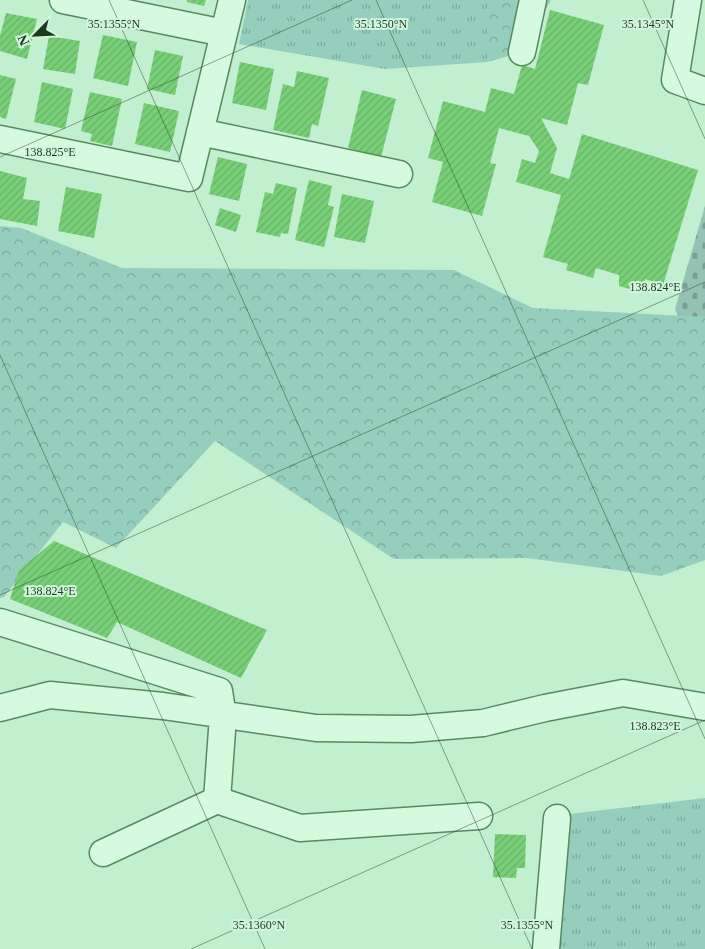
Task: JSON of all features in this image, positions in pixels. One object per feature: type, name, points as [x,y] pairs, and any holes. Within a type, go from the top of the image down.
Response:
[{"type":"street","points":[[63,0],[224,34]]},
{"type":"street","points":[[0,139],[189,178],[232,0]]},
{"type":"street","points":[[522,52],[534,0]]},
{"type":"street","points":[[688,0],[675,80],[705,91]]},
{"type":"street","points":[[200,132],[399,174]]},
{"type":"street","points":[[0,622],[219,691],[223,716],[217,800]]},
{"type":"street","points":[[0,708],[50,695],[163,706],[316,728],[411,729],[483,723],[622,692],[705,707]]},
{"type":"street","points":[[103,853],[217,800],[300,828],[479,816]]},
{"type":"street","points":[[546,949],[557,818]]},
{"type":"green space","points":[[248,0],[487,0],[487,62],[385,69],[239,44]]},
{"type":"green space","points":[[487,0],[551,0],[522,52],[487,62]]},
{"type":"green space","points":[[705,206],[705,317],[678,316],[675,309]]},
{"type":"green space","points":[[0,226],[21,228],[122,268],[454,270],[533,308],[705,317],[705,560],[661,576],[527,558],[394,559],[215,441],[116,548],[63,522],[4,597],[0,598]]},
{"type":"green space","points":[[705,798],[705,949],[560,949],[569,814]]},
{"type":"building","points":[[187,0],[206,0],[204,6],[187,2]]},
{"type":"building","points":[[550,10],[604,25],[588,85],[578,83],[567,125],[541,118],[557,148],[550,173],[569,179],[582,134],[698,170],[663,285],[645,279],[641,292],[619,286],[619,275],[596,268],[593,278],[566,270],[568,264],[543,257],[561,195],[516,182],[522,159],[535,163],[539,151],[529,136],[499,128],[490,163],[496,164],[482,216],[432,202],[443,162],[428,158],[443,101],[485,112],[491,88],[514,94],[522,65],[535,69]]},
{"type":"building","points":[[6,13],[37,19],[27,59],[0,51],[0,36]]},
{"type":"building","points":[[103,35],[137,42],[128,86],[93,78]]},
{"type":"building","points":[[49,36],[80,41],[75,74],[43,69]]},
{"type":"building","points":[[155,50],[183,56],[175,95],[147,89]]},
{"type":"building","points":[[240,62],[274,69],[266,110],[232,103]]},
{"type":"building","points":[[297,71],[329,78],[318,126],[312,124],[309,138],[273,130],[283,84],[294,87]]},
{"type":"building","points":[[0,75],[16,79],[6,119],[0,117]]},
{"type":"building","points":[[42,82],[73,89],[65,129],[34,122]]},
{"type":"building","points":[[362,90],[396,99],[381,157],[348,148]]},
{"type":"building","points":[[90,92],[122,99],[112,146],[90,141],[92,134],[81,131]]},
{"type":"building","points":[[144,103],[179,111],[170,152],[135,144]]},
{"type":"building","points":[[218,157],[247,164],[239,201],[209,194]]},
{"type":"building","points":[[0,171],[27,178],[23,199],[40,201],[37,226],[0,219]]},
{"type":"building","points":[[309,180],[332,186],[328,205],[334,207],[324,247],[295,240]]},
{"type":"building","points":[[276,183],[297,188],[288,234],[281,233],[280,237],[256,232],[265,192],[273,194]]},
{"type":"building","points":[[66,187],[102,194],[94,238],[58,231]]},
{"type":"building","points":[[342,194],[374,201],[365,243],[334,237]]},
{"type":"building","points":[[220,208],[241,215],[236,232],[215,225]]},
{"type":"building","points":[[54,541],[267,630],[241,678],[117,622],[107,638],[10,599],[19,570]]},
{"type":"building","points":[[495,834],[526,835],[525,868],[517,868],[516,878],[493,877]]}]
